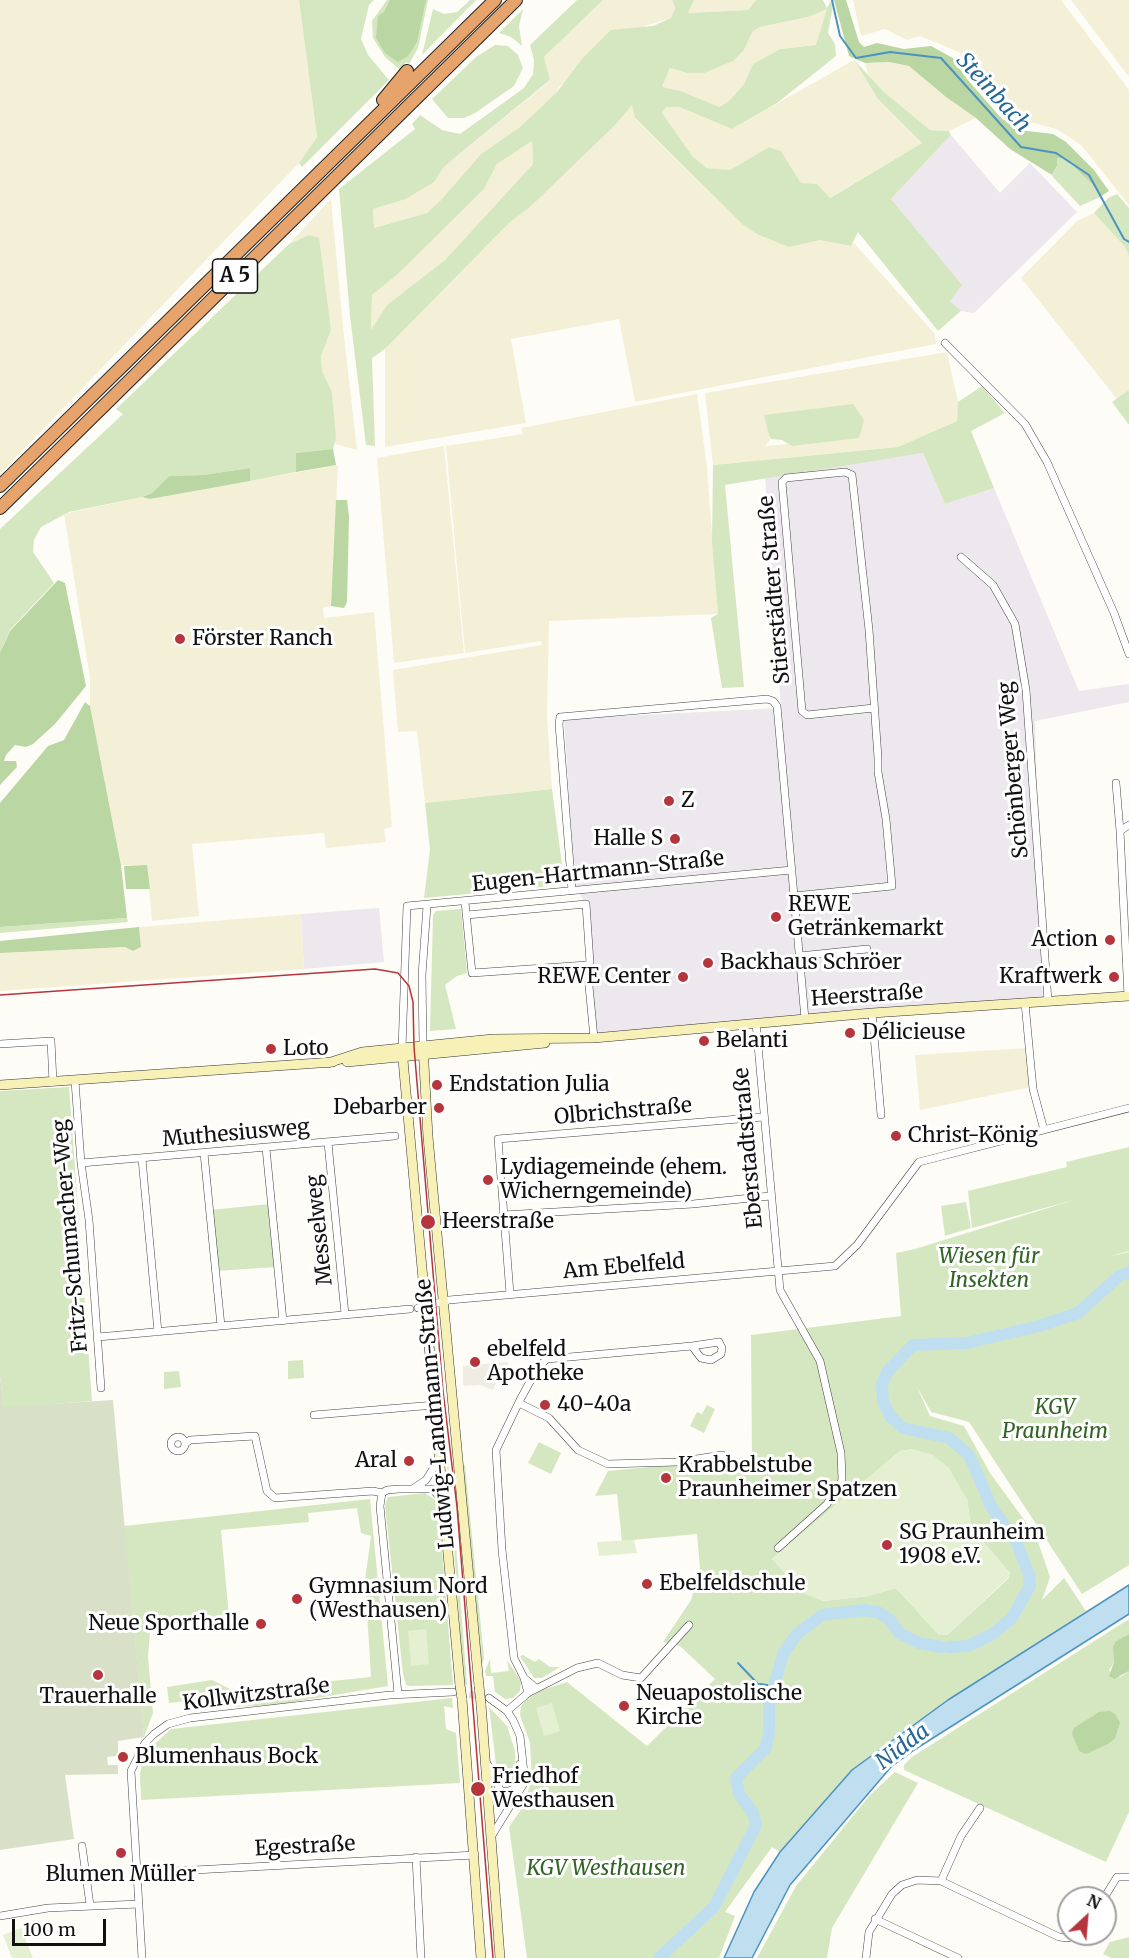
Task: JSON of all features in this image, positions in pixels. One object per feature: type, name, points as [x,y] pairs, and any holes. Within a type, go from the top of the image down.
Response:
[{"type":"highway","name":"A 5","points":[[0,486],[495,0]]},
{"type":"highway","name":"A 5","points":[[0,508],[516,0]]},
{"type":"highway","points":[[345,146],[407,71]]},
{"type":"main road","name":"Heerstraße","points":[[0,1085],[328,1063],[423,1050],[594,1038],[872,1013],[1129,996]]},
{"type":"main road","name":"Ludwig-Landmann-Straße","points":[[423,1050],[443,1301],[479,1686],[485,1701],[486,1755],[500,1958]]},
{"type":"main road","name":"Ludwig-Landmann-Straße","points":[[403,1052],[403,1136],[418,1308],[441,1454],[457,1688],[462,1699],[481,1958]]},
{"type":"street","points":[[945,343],[1025,424],[1052,473],[1114,613],[1129,654]]},
{"type":"street","name":"Stierstädter Straße","points":[[794,896],[892,886],[886,819],[878,772],[874,708],[852,476],[845,472],[786,478],[782,482],[802,711],[807,715],[874,708]]},
{"type":"street","name":"Schönberger Weg","points":[[961,557],[993,585],[1015,624],[1026,690],[1048,1001]]},
{"type":"street","name":"Stierstädter Straße","points":[[572,891],[560,717],[767,699],[773,701],[777,706],[805,1019]]},
{"type":"street","points":[[1116,783],[1129,996]]},
{"type":"street","points":[[1120,831],[1129,825]]},
{"type":"street","name":"Eugen-Hartmann-Straße","points":[[403,1052],[407,906],[427,906],[792,870]]},
{"type":"street","points":[[465,902],[472,973],[587,965]]},
{"type":"street","points":[[467,915],[586,904],[590,963],[587,965],[594,1038]]},
{"type":"street","points":[[423,1050],[422,986],[427,906]]},
{"type":"street","points":[[800,956],[867,949]]},
{"type":"street","points":[[1025,1003],[1034,1089],[1044,1130],[1129,1108]]},
{"type":"street","points":[[872,1013],[881,1115]]},
{"type":"street","name":"Eberstadtstraße","points":[[756,1023],[780,1290],[804,1330],[823,1370],[841,1462],[842,1480],[827,1504],[782,1541],[778,1548]]},
{"type":"street","points":[[0,1044],[51,1041],[53,1082]]},
{"type":"street","name":"Fritz-Schumacher-Weg","points":[[75,1081],[81,1163],[89,1220],[101,1388]]},
{"type":"street","name":"Olbrichstraße","points":[[510,1294],[497,1152],[498,1139],[763,1117]]},
{"type":"street","name":"Am Ebelfeld","points":[[98,1337],[418,1308],[443,1301],[504,1297],[510,1294],[835,1266],[857,1245],[919,1162],[1044,1130]]},
{"type":"street","name":"Muthesiusweg","points":[[81,1163],[403,1136]]},
{"type":"street","name":"Messelweg","points":[[328,1143],[345,1314]]},
{"type":"street","points":[[266,1148],[283,1321]]},
{"type":"street","points":[[204,1153],[220,1326]]},
{"type":"street","points":[[142,1159],[158,1332]]},
{"type":"street","points":[[503,1215],[693,1204],[770,1196]]},
{"type":"street","points":[[528,1693],[524,1678],[514,1658],[502,1550],[496,1450],[538,1367],[547,1359],[557,1356],[692,1346]]},
{"type":"street","points":[[519,1403],[549,1418],[578,1450],[608,1464],[676,1462],[722,1455]]},
{"type":"street","name":"Ludwig-Landmann-Straße","points":[[314,1414],[435,1405]]},
{"type":"street","points":[[185,1444],[190,1440],[255,1436],[267,1491],[275,1498],[433,1489],[439,1494],[446,1509]]},
{"type":"street","points":[[412,1489],[431,1475],[441,1454]]},
{"type":"street","points":[[382,1493],[380,1506],[398,1694]]},
{"type":"street","points":[[507,1711],[536,1688],[577,1668],[598,1663],[622,1675],[641,1678],[689,1625]]},
{"type":"street","points":[[524,1678],[531,1681],[536,1688]]},
{"type":"street","name":"Kollwitzstraße","points":[[142,1958],[131,1771],[145,1743],[168,1724],[190,1718],[457,1688]]},
{"type":"street","points":[[485,1701],[507,1711],[518,1729],[522,1752],[523,1785],[491,1837]]},
{"type":"street","points":[[486,1755],[500,1790],[506,1792],[516,1788],[519,1783],[522,1752]]},
{"type":"street","points":[[941,1881],[961,1836],[980,1808]]},
{"type":"street","points":[[82,1846],[90,1905]]},
{"type":"street","name":"Egestraße","points":[[138,1873],[475,1855]]},
{"type":"street","points":[[416,1857],[421,1958]]},
{"type":"street","points":[[1111,1886],[1114,1880],[1125,1876]]},
{"type":"street","points":[[866,1958],[867,1939],[875,1919],[892,1894],[902,1885],[923,1879],[941,1881],[1057,1936]]},
{"type":"street","points":[[0,1916],[90,1905],[139,1904]]},
{"type":"street","points":[[875,1919],[958,1958]]},
{"type":"shaded area","points":[[0,0],[299,0],[317,137],[299,163],[0,474]]},
{"type":"shaded area","points":[[603,0],[672,0],[675,7],[671,18],[645,26],[559,87],[557,92],[520,127],[481,154],[427,213],[374,228],[373,209],[406,199],[433,182],[443,168],[459,154],[550,81],[544,57]]},
{"type":"shaded area","points":[[694,0],[756,0],[748,10],[688,13]]},
{"type":"shaded area","points":[[853,0],[1061,0],[1129,90],[1129,205],[1081,145],[1056,129],[1034,123],[1018,124],[1007,115],[978,82],[959,52],[920,36],[907,40],[885,29],[861,36]]},
{"type":"shaded area","points":[[1071,0],[1129,0],[1129,77],[1077,8]]},
{"type":"shaded area","points":[[828,8],[817,45],[780,49],[753,64],[744,84],[729,101],[718,107],[681,91],[662,87],[670,68],[687,73],[744,50],[751,32],[760,27],[808,17]]},
{"type":"shaded area","points":[[854,60],[878,99],[922,143],[829,198],[817,185],[801,183],[781,151],[769,147],[730,170],[707,168],[693,157],[661,113],[666,107],[679,107],[732,129]]},
{"type":"shaded area","points":[[889,62],[909,66],[946,97],[976,118],[949,131],[930,130],[884,92],[868,75],[865,63]]},
{"type":"shaded area","points":[[633,104],[635,119],[742,224],[789,247],[820,239],[850,246],[853,242],[935,334],[936,344],[635,402],[619,319],[511,339],[526,423],[385,447],[385,349],[509,223],[529,208]]},
{"type":"shaded area","points":[[951,135],[1000,193],[1030,163],[1077,212],[974,313],[961,311],[950,301],[891,199]]},
{"type":"shaded area","points":[[532,141],[533,164],[445,260],[387,305],[371,331],[372,295],[398,274],[484,189],[497,164]]},
{"type":"shaded area","points":[[331,199],[357,450],[335,444],[332,392],[322,371],[321,356],[331,330],[309,235],[289,244]]},
{"type":"shaded area","points":[[1094,213],[1125,247],[1129,256],[1129,390],[1117,399],[1021,278],[1077,221]]},
{"type":"shaded area","points":[[947,352],[958,402],[957,421],[898,447],[713,465],[705,393]],"holes":[[[765,415],[859,438],[765,446],[771,439]]]},
{"type":"shaded area","points":[[697,394],[707,467],[718,614],[549,621],[547,717],[552,789],[425,803],[417,731],[398,732],[393,670],[542,645],[541,641],[465,653],[446,446],[523,434],[521,428]]},
{"type":"shaded area","points":[[444,446],[464,653],[394,663],[377,458]]},
{"type":"shaded area","points":[[923,453],[945,504],[994,488],[1079,691],[1129,684],[1129,702],[1035,721],[1043,1002],[594,1039],[584,901],[575,887],[564,719],[781,708],[765,477]]},
{"type":"shaded area","points":[[338,465],[331,606],[323,608],[324,618],[374,612],[392,827],[384,829],[386,842],[326,848],[324,833],[192,844],[199,916],[152,921],[147,865],[121,865],[90,706],[90,678],[64,514],[142,497],[150,499]]},
{"type":"shaded area","points":[[379,908],[384,962],[304,969],[301,914]]},
{"type":"shaded area","points":[[301,914],[304,969],[0,991],[0,953],[125,947],[133,951],[141,947],[139,927]]},
{"type":"shaded area","points":[[1027,1048],[1031,1087],[920,1110],[915,1055]]},
{"type":"shaded area","points":[[508,1362],[508,1374],[500,1374],[493,1390],[480,1385],[464,1386],[463,1366]]},
{"type":"green space","points":[[299,0],[374,0],[369,5],[361,39],[368,55],[389,80],[302,167],[299,163],[317,137]]},
{"type":"green space","points":[[387,0],[428,0],[418,48],[409,64],[406,62],[400,70],[385,57],[373,38],[372,21]]},
{"type":"green space","points":[[390,0],[426,0],[417,42],[408,56],[398,62],[385,53],[376,38],[378,16],[384,12]]},
{"type":"green space","points":[[470,0],[476,0],[422,55],[433,9],[444,14],[457,12]]},
{"type":"green space","points":[[577,0],[603,0],[544,57],[550,80],[443,168],[434,182],[406,199],[373,209],[374,228],[427,213],[481,154],[520,127],[557,92],[582,59],[611,30],[653,26],[671,18],[675,8],[672,0],[694,0],[688,13],[748,10],[756,0],[823,0],[827,8],[831,0],[834,0],[828,33],[835,44],[836,56],[777,103],[732,129],[679,107],[666,107],[662,113],[693,157],[707,168],[730,170],[769,147],[781,151],[801,183],[817,184],[830,198],[922,143],[878,99],[854,60],[884,92],[930,130],[949,131],[951,135],[891,199],[962,285],[950,301],[961,311],[938,331],[858,232],[851,246],[820,240],[789,247],[759,235],[742,224],[635,118],[632,105],[615,125],[529,208],[509,223],[385,349],[372,358],[375,446],[366,445],[350,316],[339,189],[415,129],[412,124],[420,115],[442,130],[460,134],[524,88],[533,74],[534,60],[530,45]],"holes":[[[827,9],[816,45],[780,49],[753,64],[744,84],[729,101],[719,107],[681,91],[662,87],[670,68],[687,73],[704,73],[733,61],[744,50],[752,32],[760,27],[808,17]],[[532,141],[533,164],[445,260],[387,305],[371,330],[372,295],[398,274],[484,189],[497,164]]]},
{"type":"green space","points":[[834,0],[846,0],[859,42],[864,47],[877,43],[904,49],[931,46],[953,58],[967,79],[1002,119],[1027,131],[1053,134],[1066,142],[1094,170],[1109,191],[1100,197],[1095,187],[1065,158],[1057,158],[1057,166],[1052,175],[1010,149],[976,118],[946,97],[909,66],[889,62],[865,63],[849,56]]},
{"type":"green space","points":[[523,9],[519,26],[522,46],[511,37],[499,33]]},
{"type":"green space","points":[[495,45],[508,46],[518,55],[523,68],[514,86],[475,113],[464,118],[448,118],[432,99],[476,57]]},
{"type":"green space","points":[[1057,158],[1065,158],[1095,187],[1100,197],[1080,206],[1052,176],[1057,166]]},
{"type":"green space","points":[[1117,194],[1129,208],[1129,256],[1125,247],[1094,213],[1108,198]]},
{"type":"green space","points":[[309,235],[319,238],[331,330],[321,356],[322,371],[332,392],[336,438],[333,449],[296,453],[296,472],[250,481],[250,468],[203,475],[169,476],[152,493],[142,497],[69,512],[41,527],[34,540],[33,552],[54,583],[10,630],[0,653],[0,529],[123,414],[116,409],[289,244]]},
{"type":"green space","points":[[982,386],[1005,413],[971,431],[994,488],[945,504],[923,453],[725,485],[744,687],[722,688],[711,618],[718,614],[712,542],[713,465],[898,447],[957,421],[958,402]]},
{"type":"green space","points":[[1129,390],[1129,425],[1112,402]]},
{"type":"green space","points":[[853,404],[864,420],[859,438],[792,446],[782,440],[771,439],[764,415]]},
{"type":"green space","points":[[333,449],[336,465],[296,472],[296,453]]},
{"type":"green space","points":[[250,468],[250,481],[150,499],[142,497],[152,493],[169,476],[203,475]]},
{"type":"green space","points":[[336,500],[347,500],[349,517],[347,602],[344,608],[331,606]]},
{"type":"green space","points":[[58,580],[65,583],[86,686],[55,724],[33,744],[26,747],[15,745],[6,755],[4,761],[16,761],[17,767],[0,785],[0,653],[10,631]]},
{"type":"green space","points":[[85,702],[90,706],[121,865],[127,918],[0,927],[0,803],[48,746],[64,740]]},
{"type":"green space","points":[[552,789],[563,872],[552,873],[543,887],[424,898],[430,850],[425,803]]},
{"type":"green space","points":[[147,865],[150,889],[126,889],[124,866]]},
{"type":"green space","points":[[461,909],[467,973],[457,976],[445,985],[456,1029],[430,1031],[433,915],[436,911]]},
{"type":"green space","points":[[127,918],[128,922],[0,933],[0,927]]},
{"type":"green space","points":[[139,927],[141,947],[133,951],[125,947],[0,953],[0,941]]},
{"type":"green space","points":[[69,1087],[92,1401],[4,1408],[0,1377],[0,1091]]},
{"type":"green space","points":[[1129,1147],[1129,1251],[1108,1257],[1129,1252],[1129,1565],[1082,1594],[969,1422],[931,1412],[917,1387],[930,1416],[964,1426],[990,1473],[1036,1536],[1050,1577],[1042,1600],[1064,1578],[1086,1611],[948,1700],[852,1770],[780,1852],[772,1847],[725,1912],[735,1916],[719,1958],[527,1958],[509,1827],[520,1811],[532,1781],[530,1743],[520,1715],[521,1706],[527,1699],[542,1690],[567,1682],[647,1746],[715,1679],[680,1646],[663,1642],[691,1600],[700,1569],[697,1534],[622,1541],[617,1494],[595,1496],[608,1471],[752,1457],[751,1335],[901,1316],[896,1253],[1077,1199],[972,1228],[968,1191],[1067,1167],[1066,1162]],"holes":[[[913,1449],[967,1499],[971,1528],[1010,1573],[1009,1578],[947,1635],[939,1635],[896,1588],[868,1596],[823,1601],[772,1559],[900,1451]]]},
{"type":"green space","points":[[966,1202],[971,1228],[945,1236],[941,1206]]},
{"type":"green space","points":[[269,1204],[275,1267],[217,1271],[211,1210]]},
{"type":"green space","points":[[430,1317],[432,1317],[453,1507],[467,1685],[464,1685],[450,1492]]},
{"type":"green space","points":[[303,1360],[304,1378],[288,1379],[288,1361]]},
{"type":"green space","points":[[179,1371],[181,1387],[164,1389],[164,1372]]},
{"type":"green space","points":[[0,1377],[4,1407],[113,1400],[144,1737],[118,1741],[118,1756],[107,1757],[108,1765],[118,1765],[118,1774],[65,1775],[74,1839],[0,1850]]},
{"type":"green space","points":[[707,1405],[715,1409],[704,1433],[690,1426],[697,1412],[702,1414]]},
{"type":"green space","points":[[539,1442],[561,1453],[551,1474],[528,1463]]},
{"type":"green space","name":"SG Praunheim 1908 e.V.","points":[[913,1449],[933,1455],[949,1468],[967,1499],[971,1528],[1010,1573],[1009,1577],[947,1635],[939,1635],[896,1588],[868,1596],[823,1601],[802,1593],[772,1559],[900,1451]]},
{"type":"green space","points":[[465,1465],[484,1658],[482,1664],[463,1466]]},
{"type":"green space","points":[[425,1493],[438,1502],[453,1685],[410,1686],[406,1685],[403,1674],[385,1505],[388,1497]]},
{"type":"green space","points":[[370,1499],[388,1686],[275,1705],[227,1707],[205,1699],[169,1703],[167,1687],[212,1680],[234,1691],[371,1677],[365,1580],[371,1536],[361,1533],[357,1508],[308,1513],[309,1522],[221,1530],[229,1617],[151,1621],[148,1657],[153,1713],[144,1737],[124,1526]]},
{"type":"green space","points":[[634,1540],[637,1553],[599,1556],[597,1542]]},
{"type":"green space","points":[[1129,1619],[1129,1634],[1116,1641],[1114,1662],[1109,1671],[1120,1677],[1129,1671],[1129,1812],[1106,1862],[904,1770],[904,1765],[912,1757]]},
{"type":"green space","points":[[426,1629],[429,1664],[411,1666],[408,1631]]},
{"type":"green space","points":[[1129,1634],[1129,1671],[1114,1679],[1109,1676],[1114,1662],[1113,1647],[1116,1641]]},
{"type":"green space","points":[[523,1655],[535,1662],[539,1659],[550,1667],[560,1667],[542,1678],[534,1678],[520,1656]]},
{"type":"green space","points":[[490,1659],[491,1673],[509,1671],[507,1660],[521,1681],[520,1691],[513,1698],[505,1699],[495,1692],[493,1676],[486,1676],[485,1671]]},
{"type":"green space","points":[[452,1698],[453,1708],[444,1706],[446,1729],[456,1733],[460,1783],[141,1800],[140,1774],[144,1754],[171,1729]]},
{"type":"green space","points":[[552,1703],[560,1731],[544,1736],[536,1708]]},
{"type":"green space","points":[[489,1707],[507,1726],[515,1751],[516,1777],[508,1786],[498,1781]]},
{"type":"green space","points":[[1110,1711],[1115,1714],[1120,1723],[1115,1738],[1108,1744],[1086,1754],[1079,1751],[1072,1734],[1074,1728],[1099,1712]]},
{"type":"green space","points":[[895,1772],[918,1783],[832,1928],[827,1958],[757,1958],[796,1886],[870,1795]]},
{"type":"green space","points":[[21,1928],[33,1958],[12,1958],[3,1935]]},
{"type":"green space","points":[[1129,1937],[1129,1958],[1111,1958],[1103,1954],[1108,1946],[1117,1946],[1117,1940]]},
{"type":"water","name":"Nidda","points":[[1129,1585],[1129,1614],[914,1750],[891,1767],[790,1885],[752,1958],[724,1958],[754,1892],[780,1852],[852,1770],[948,1700]]},
{"type":"waterway","name":"Steinbach","points":[[832,0],[840,36],[856,58],[890,52],[941,58],[1021,147],[1056,153],[1089,175],[1124,239],[1129,242]]},
{"type":"waterway","points":[[949,1647],[968,1646],[991,1635],[1011,1619],[1030,1586],[1029,1575],[1017,1543],[992,1508],[969,1455],[949,1438],[903,1428],[890,1416],[883,1401],[882,1385],[887,1372],[913,1345],[967,1343],[1039,1326],[1078,1313],[1119,1276],[1129,1272]]},
{"type":"waterway","points":[[659,1958],[714,1907],[756,1825],[753,1813],[739,1794],[736,1778],[766,1748],[769,1731],[769,1703],[783,1654],[797,1634],[822,1615],[864,1610],[878,1612],[890,1620],[899,1633],[919,1643],[941,1647]]},
{"type":"waterway","points":[[738,1663],[758,1684]]},
{"type":"waterway","points":[[760,1684],[774,1686]]},
{"type":"tunnel","points":[[459,1692],[489,1698]]},
{"type":"tram line","points":[[0,995],[375,969],[398,973],[409,986],[413,1002],[414,1047],[443,1391],[457,1507],[493,1958]]},
{"type":"place","name":"Förster Ranch","points":[[180,639]]},
{"type":"place","name":"Z","points":[[669,801]]},
{"type":"place","name":"Halle S","points":[[675,839]]},
{"type":"place","name":"REWE Getränkemarkt","points":[[776,917]]},
{"type":"place","name":"Action","points":[[1110,940]]},
{"type":"place","name":"Backhaus Schröer","points":[[708,963]]},
{"type":"place","name":"REWE Center","points":[[683,977]]},
{"type":"place","name":"Kraftwerk","points":[[1114,977]]},
{"type":"place","name":"Délicieuse","points":[[850,1033]]},
{"type":"place","name":"Belanti","points":[[704,1041]]},
{"type":"place","name":"Loto","points":[[271,1049]]},
{"type":"place","name":"Endstation Julia","points":[[437,1085]]},
{"type":"place","name":"Debarber","points":[[439,1108]]},
{"type":"place","name":"Christ-König","points":[[896,1136]]},
{"type":"place","name":"Lydiagemeinde (ehem. Wicherngemeinde)","points":[[488,1180]]},
{"type":"place","name":"Heerstraße","points":[[428,1222]]},
{"type":"place","name":"ebelfeld Apotheke","points":[[475,1362]]},
{"type":"place","name":"40-40a","points":[[545,1405]]},
{"type":"place","name":"Aral","points":[[409,1461]]},
{"type":"place","name":"Krabbelstube Praunheimer Spatzen","points":[[666,1478]]},
{"type":"place","name":"SG Praunheim 1908 e.V.","points":[[887,1545]]},
{"type":"place","name":"Ebelfeldschule","points":[[647,1584]]},
{"type":"place","name":"Gymnasium Nord (Westhausen)","points":[[297,1599]]},
{"type":"place","name":"Neue Sporthalle","points":[[261,1624]]},
{"type":"place","name":"Trauerhalle","points":[[98,1675]]},
{"type":"place","name":"Neuapostolische Kirche","points":[[624,1706]]},
{"type":"place","name":"Blumenhaus Bock","points":[[123,1757]]},
{"type":"place","name":"Friedhof Westhausen","points":[[478,1789]]},
{"type":"place","name":"Blumen Müller","points":[[121,1853]]},
{"type":"park label","name":"Wiesen für Insekten","points":[[989,1269]]},
{"type":"park label","name":"KGV Praunheim","points":[[1055,1420]]},
{"type":"park label","name":"KGV Westhausen","points":[[606,1869]]}]
